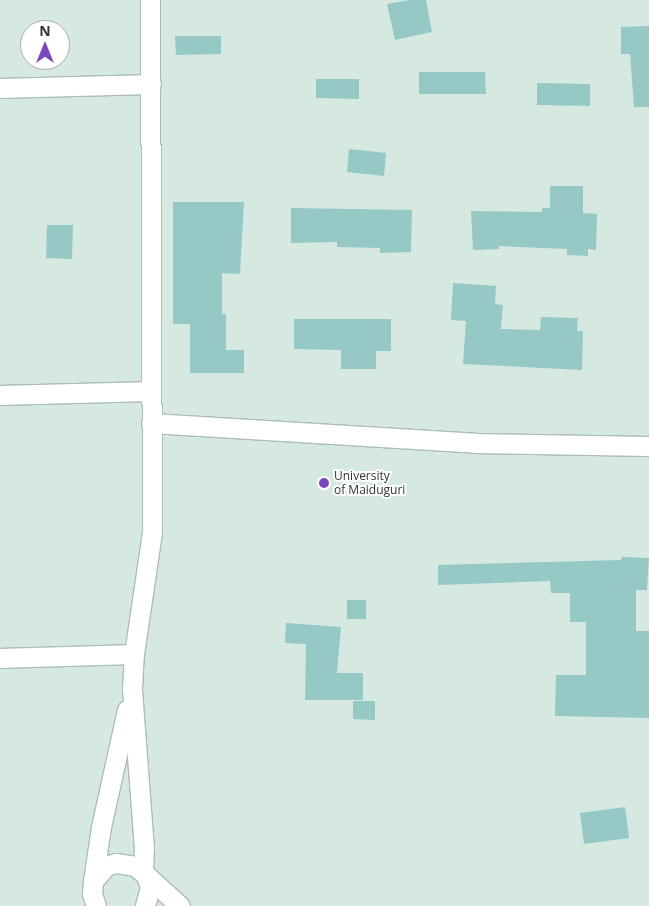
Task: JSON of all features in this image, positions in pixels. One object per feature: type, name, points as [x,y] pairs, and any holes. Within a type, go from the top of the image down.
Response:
[{"type":"street","points":[[145,906],[150,887],[144,874],[144,849],[132,689],[134,654],[152,532],[152,84],[150,0]]},
{"type":"street","points":[[0,88],[152,84]]},
{"type":"street","points":[[0,395],[152,391]]},
{"type":"street","points":[[151,424],[475,443],[649,446]]},
{"type":"street","points":[[0,658],[134,654]]},
{"type":"street","points":[[91,897],[112,771],[132,689]]},
{"type":"street","points":[[91,897],[106,866],[116,863],[135,866],[180,906]]},
{"type":"building","points":[[410,0],[426,0],[432,32],[395,40],[387,4]]},
{"type":"building","points":[[649,26],[649,107],[634,107],[630,54],[621,54],[621,27]]},
{"type":"building","points":[[175,36],[221,36],[221,54],[176,55]]},
{"type":"building","points":[[419,72],[485,72],[486,94],[419,94]]},
{"type":"building","points":[[316,79],[359,79],[359,99],[316,98]]},
{"type":"building","points":[[537,83],[590,84],[590,106],[537,105]]},
{"type":"building","points":[[349,149],[386,153],[384,176],[347,172]]},
{"type":"building","points":[[550,186],[583,186],[583,213],[597,214],[596,250],[588,249],[588,256],[567,255],[567,249],[499,246],[499,249],[473,250],[471,211],[542,212],[542,208],[550,208]]},
{"type":"building","points":[[173,202],[244,202],[240,274],[222,273],[222,314],[226,314],[226,350],[244,350],[244,373],[190,373],[190,324],[173,324]]},
{"type":"building","points":[[291,208],[412,210],[411,252],[380,253],[380,248],[337,247],[337,242],[291,243]]},
{"type":"building","points":[[47,225],[73,225],[72,259],[46,258]]},
{"type":"building","points":[[453,283],[496,286],[495,304],[503,305],[501,329],[540,330],[541,317],[578,318],[577,331],[583,331],[582,370],[463,364],[466,321],[451,320]]},
{"type":"building","points":[[294,319],[391,319],[391,351],[376,351],[376,369],[341,369],[341,350],[294,349]]},
{"type":"building","points":[[622,557],[649,558],[647,590],[636,590],[636,631],[649,631],[649,718],[555,716],[556,675],[586,675],[586,622],[570,622],[570,593],[551,593],[550,581],[438,585],[438,565],[621,560]]},
{"type":"building","points":[[347,600],[366,600],[366,619],[347,619]]},
{"type":"building","points":[[286,623],[341,627],[337,673],[363,673],[363,700],[305,700],[306,644],[285,643]]},
{"type":"building","points":[[353,701],[375,701],[375,720],[353,719]]},
{"type":"building","points":[[625,807],[629,838],[584,844],[580,813]]},
{"type":"place","name":"University of Maiduguri","points":[[324,483]]}]
